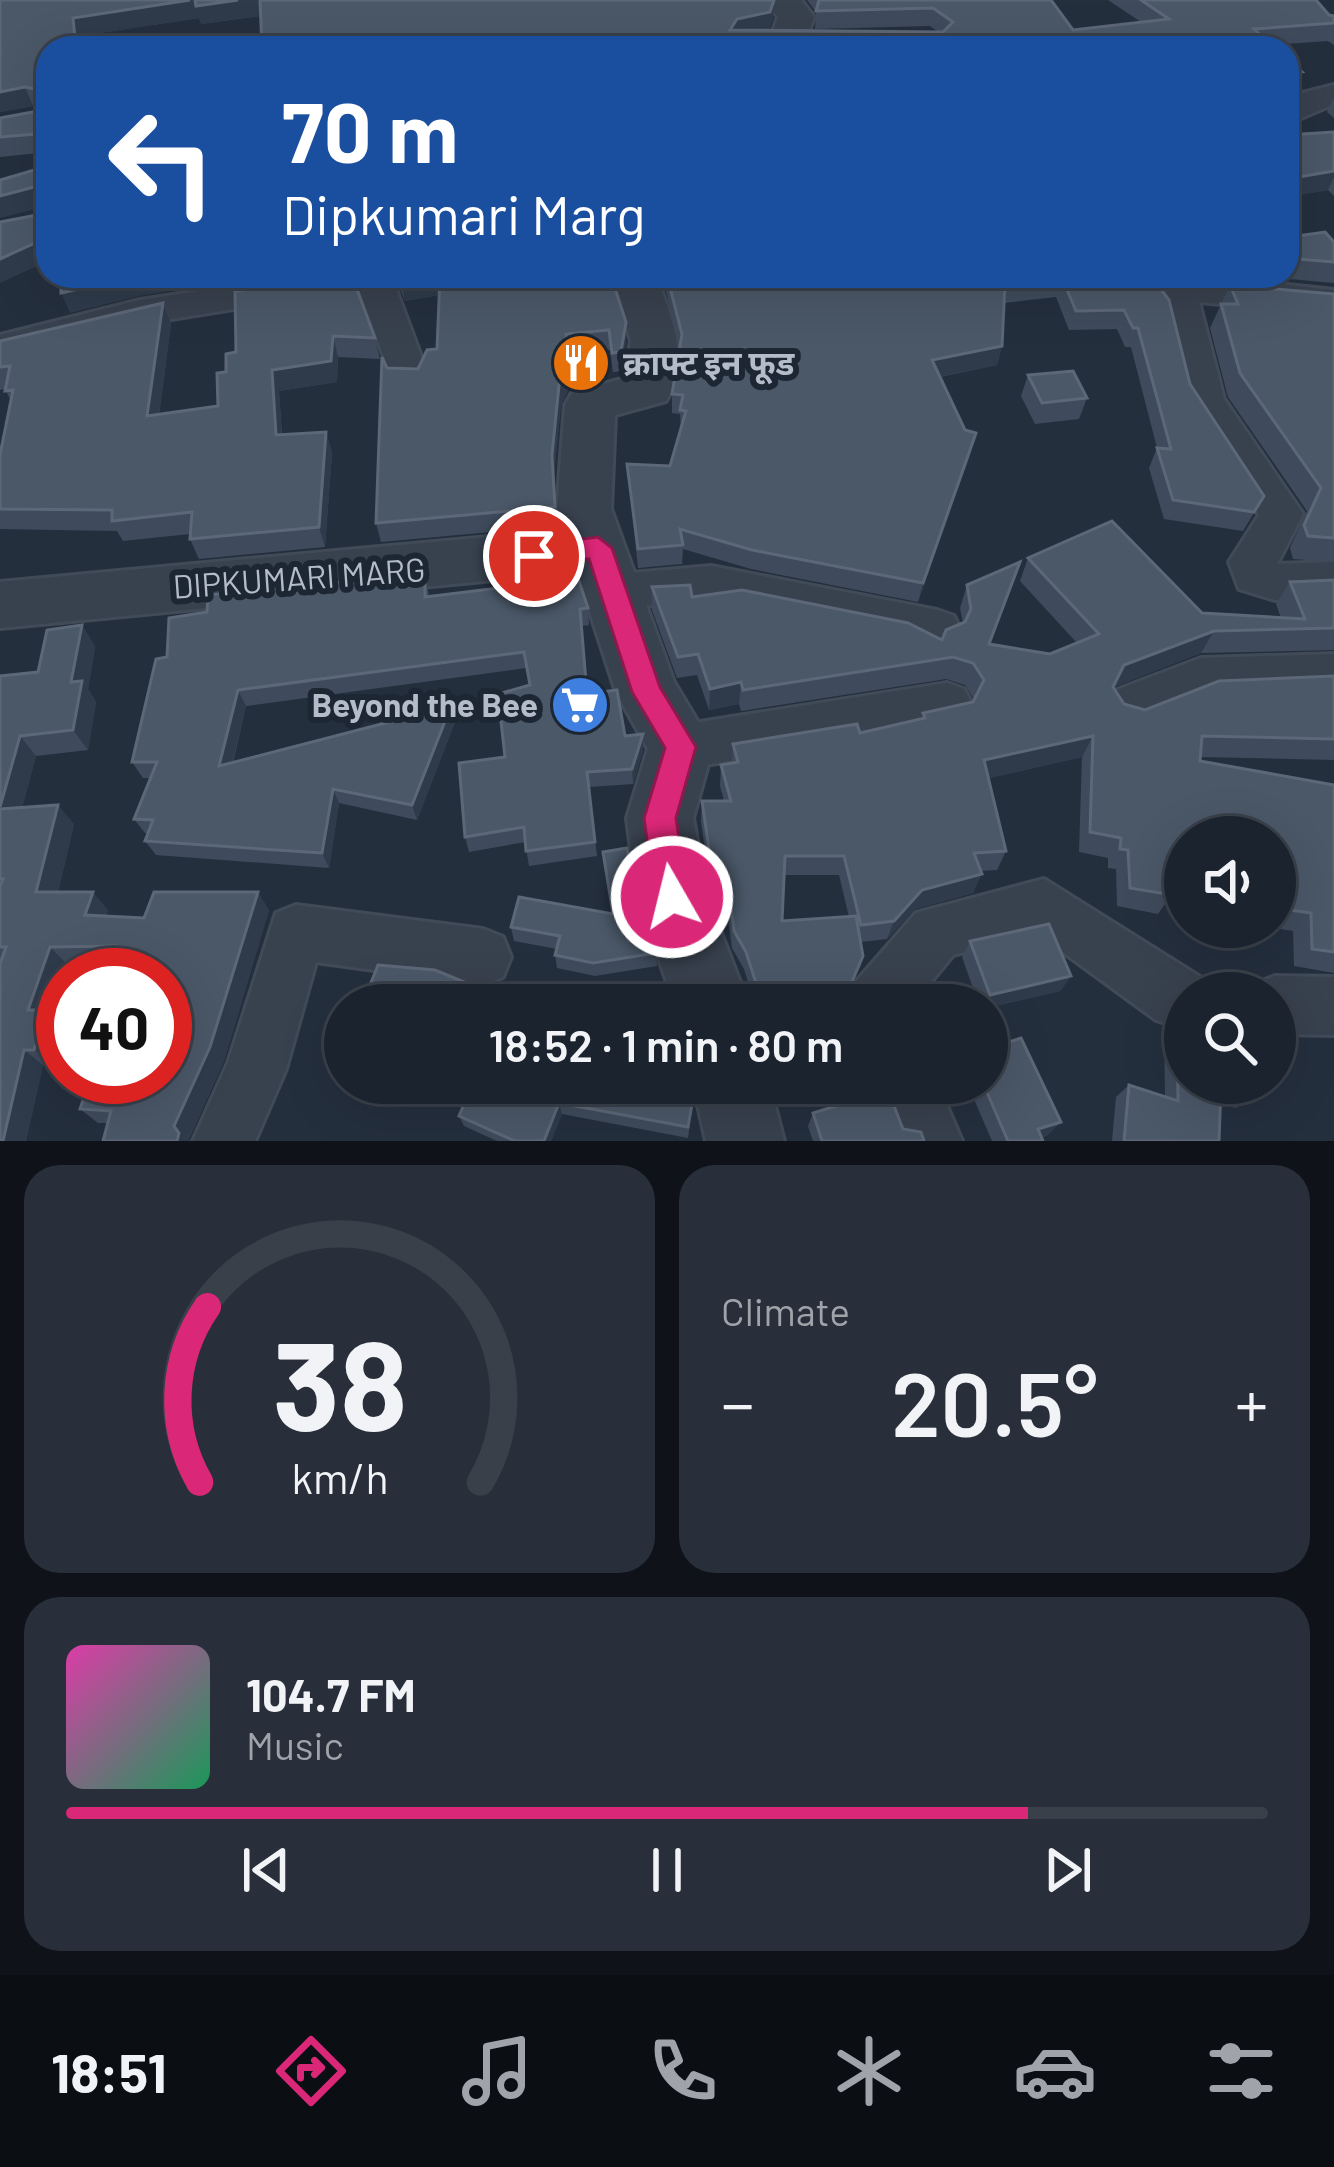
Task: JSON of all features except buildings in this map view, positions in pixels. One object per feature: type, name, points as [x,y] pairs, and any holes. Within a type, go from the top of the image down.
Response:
[{"type":"street","points":[[783,0],[796,17],[791,36]]},
{"type":"street","points":[[1299,104],[1334,94]]},
{"type":"street","points":[[0,348],[140,312],[295,288]]},
{"type":"street","points":[[376,288],[408,375]]},
{"type":"street","points":[[637,288],[655,340],[648,388],[590,405],[584,509],[647,692],[681,747],[660,818],[672,897],[704,984]]},
{"type":"street","points":[[1166,288],[1205,401],[1281,514],[1279,525],[1251,562],[1255,577],[1275,582],[1334,580]]},
{"type":"street","points":[[1204,288],[1334,302]]},
{"type":"street","points":[[606,568],[937,628]]},
{"type":"street","name":"DIPKUMARI MARG","points":[[0,605],[606,568]]},
{"type":"street","points":[[1131,706],[1201,678],[1334,674]]},
{"type":"street","points":[[681,747],[947,704]]},
{"type":"street","points":[[893,984],[936,932],[1045,905],[1164,991]]},
{"type":"street","points":[[224,1141],[256,1069],[296,932],[482,956]]},
{"type":"street","points":[[736,1104],[745,1141]]},
{"type":"street","points":[[916,1104],[931,1141]]},
{"type":"place","name":"क्राफ्ट इन फूड","points":[[581,363]]},
{"type":"place","name":"Beyond the Bee","points":[[580,705]]},
{"type":"route","points":[[534,556],[598,548],[647,692],[681,747],[660,818],[672,897]]}]
